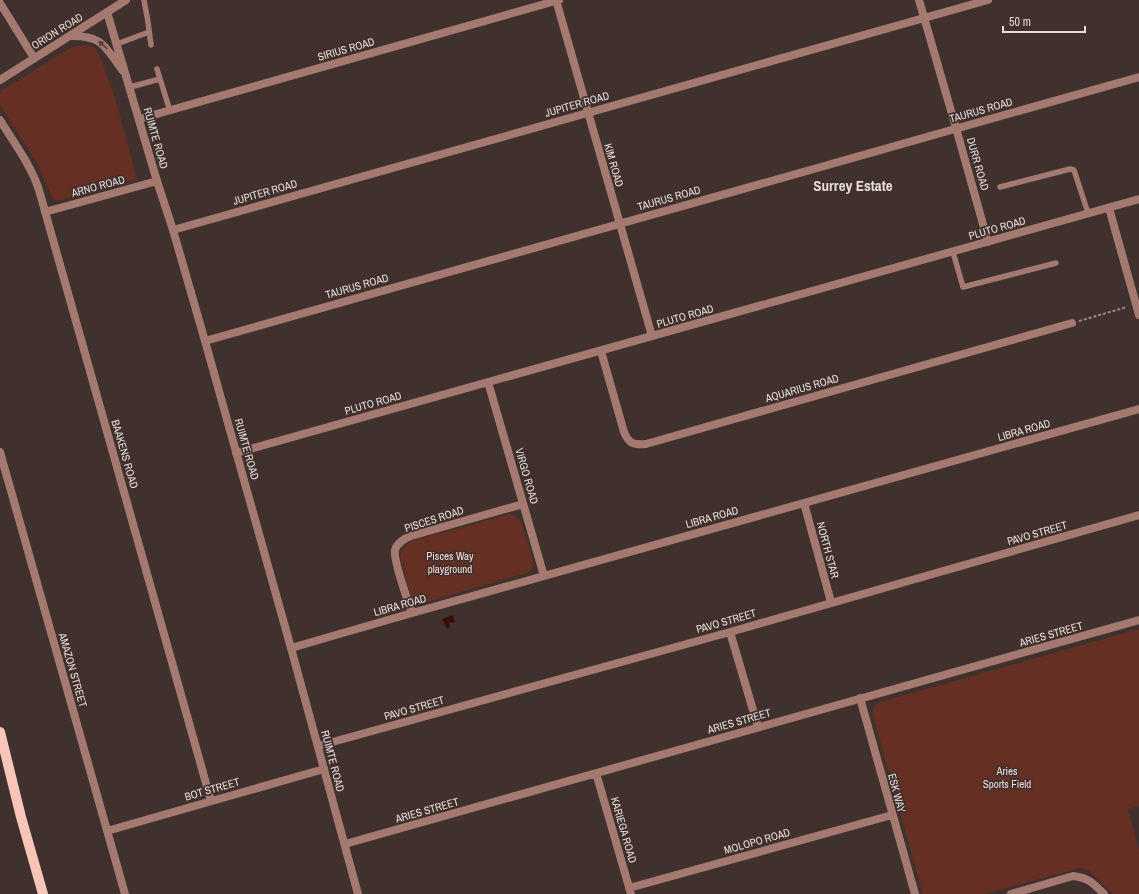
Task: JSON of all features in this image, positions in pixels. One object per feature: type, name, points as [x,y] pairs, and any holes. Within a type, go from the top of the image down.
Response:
[{"type":"main road","points":[[0,732],[21,817],[43,894]]},
{"type":"main road","points":[[0,755],[21,817]]},
{"type":"street","name":"ORION ROAD","points":[[0,80],[126,0]]},
{"type":"street","name":"SIRIUS ROAD","points":[[139,120],[557,0]]},
{"type":"street","name":"KIM ROAD","points":[[557,0],[652,336]]},
{"type":"street","name":"DURR ROAD","points":[[918,0],[988,242]]},
{"type":"street","name":"JUPITER ROAD","points":[[173,230],[988,0]]},
{"type":"street","points":[[0,3],[34,58]]},
{"type":"street","name":"RUIMTE ROAD","points":[[107,12],[205,341],[358,894]]},
{"type":"street","points":[[68,37],[81,36],[90,37],[97,40],[109,50],[113,58],[126,74]]},
{"type":"street","name":"TAURUS ROAD","points":[[205,341],[1139,77]]},
{"type":"street","name":"BAAKENS ROAD","points":[[0,120],[30,167],[35,178],[211,801]]},
{"type":"street","name":"ARNO ROAD","points":[[45,212],[157,181]]},
{"type":"street","name":"PLUTO ROAD","points":[[236,453],[1139,199]]},
{"type":"street","points":[[1109,208],[1136,294],[1136,304],[1139,315]]},
{"type":"street","name":"AQUARIUS ROAD","points":[[601,351],[624,432],[627,439],[632,443],[639,445],[1072,323]]},
{"type":"street","name":"VIRGO ROAD","points":[[488,382],[544,576]]},
{"type":"street","name":"LIBRA ROAD","points":[[291,648],[1139,409]]},
{"type":"street","name":"AMAZON STREET","points":[[0,452],[124,894]]},
{"type":"street","name":"NORTH STAR","points":[[804,503],[831,602]]},
{"type":"street","name":"PISCES ROAD","points":[[412,613],[396,559],[395,549],[402,541],[411,536],[523,504]]},
{"type":"street","name":"PAVO STREET","points":[[318,746],[730,632],[1139,515]]},
{"type":"street","name":"ARIES STREET","points":[[345,844],[1139,620]]},
{"type":"street","points":[[730,632],[758,727]]},
{"type":"street","name":"ESK WAY","points":[[860,698],[915,894]]},
{"type":"street","name":"BOT STREET","points":[[107,831],[324,769]]},
{"type":"street","name":"KARIEGA ROAD","points":[[596,773],[630,891]]},
{"type":"street","name":"MOLOPO ROAD","points":[[630,891],[892,814]]},
{"type":"street","points":[[1011,894],[1073,876],[1083,877],[1094,883],[1104,894]]},
{"type":"lane","points":[[144,0],[151,45]]},
{"type":"lane","points":[[117,44],[149,32]]},
{"type":"lane","points":[[157,69],[170,111]]},
{"type":"lane","points":[[130,87],[160,79]]},
{"type":"lane","points":[[1000,187],[1070,169],[1074,170],[1088,213]]},
{"type":"lane","points":[[952,252],[963,287],[1056,263]]},
{"type":"path","points":[[1072,323],[1136,304]]},
{"type":"green space","points":[[86,45],[95,48],[101,58],[117,105],[137,179],[62,200],[54,200],[38,165],[0,105],[0,94],[1,91],[72,47]]},
{"type":"green space","name":"Pisces Way playground","points":[[510,514],[517,518],[522,524],[533,561],[530,572],[419,604],[411,597],[400,557],[401,551],[405,546],[412,541]]},
{"type":"green space","name":"Aries Sports Field","points":[[1139,629],[1139,806],[1128,809],[1139,850],[1139,894],[1113,894],[1088,870],[1079,868],[985,894],[923,894],[872,712],[875,705],[880,702]]},
{"type":"shaded area","points":[[453,615],[455,622],[449,623],[450,627],[447,629],[442,619]]},
{"type":"district","name":"Surrey Estate","points":[[853,186]]}]
